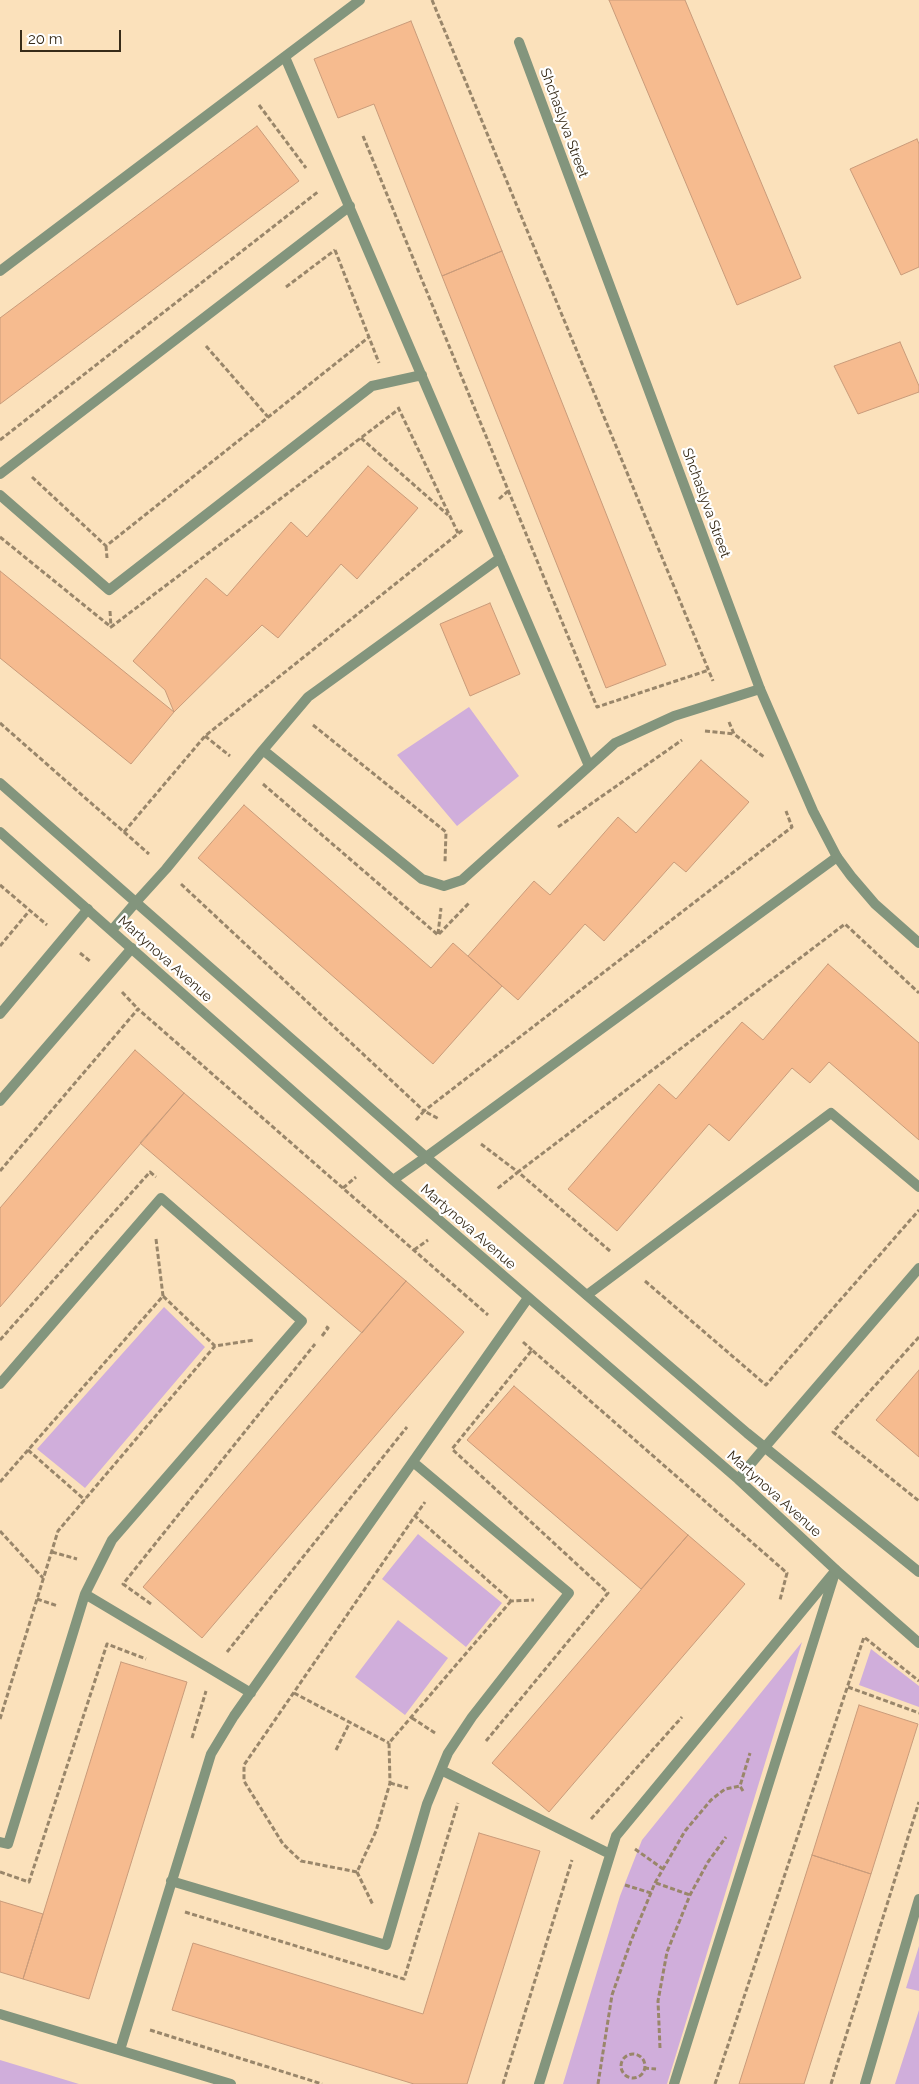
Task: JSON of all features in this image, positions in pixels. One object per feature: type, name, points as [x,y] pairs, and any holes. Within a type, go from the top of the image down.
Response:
[{"type":"street","points":[[0,272],[360,0]]},
{"type":"street","name":"Shchaslyva Street","points":[[519,42],[760,689],[813,811],[838,857],[875,904],[919,943]]},
{"type":"street","points":[[286,56],[590,766]]},
{"type":"street","points":[[0,474],[350,206]]},
{"type":"street","points":[[0,495],[109,590],[372,386],[422,375]]},
{"type":"street","points":[[112,930],[166,870],[308,697],[500,558]]},
{"type":"street","points":[[263,750],[422,880],[444,886],[462,880],[615,743],[674,716],[760,689]]},
{"type":"street","name":"Martynova Avenue","points":[[0,783],[426,1157],[766,1447],[919,1572]]},
{"type":"street","name":"Martynova Avenue","points":[[0,832],[393,1180],[738,1478],[836,1570],[919,1644]]},
{"type":"street","points":[[393,1180],[838,857]]},
{"type":"street","points":[[0,1014],[88,909]]},
{"type":"street","points":[[0,1101],[132,948]]},
{"type":"street","points":[[587,1295],[831,1113],[919,1187]]},
{"type":"street","points":[[0,1384],[161,1198],[302,1321],[112,1540],[85,1594],[8,1844],[0,1842]]},
{"type":"street","points":[[738,1478],[919,1268]]},
{"type":"street","points":[[120,2050],[211,1754],[528,1298]]},
{"type":"street","points":[[171,1881],[386,1945],[427,1804],[448,1753],[472,1717],[569,1593],[414,1462]]},
{"type":"street","points":[[539,2084],[616,1836],[836,1570]]},
{"type":"street","points":[[674,2084],[836,1570]]},
{"type":"street","points":[[85,1594],[251,1694]]},
{"type":"street","points":[[441,1770],[610,1854]]},
{"type":"street","points":[[864,2084],[919,1899]]},
{"type":"street","points":[[0,2014],[230,2084]]},
{"type":"path","points":[[432,0],[734,734],[768,760]]},
{"type":"path","points":[[259,104],[310,174]]},
{"type":"path","points":[[363,136],[597,707],[709,670]]},
{"type":"path","points":[[0,440],[321,189],[325,225],[386,383],[458,533]]},
{"type":"path","points":[[282,290],[335,250]]},
{"type":"path","points":[[39,470],[31,476],[106,546],[369,337]]},
{"type":"path","points":[[213,341],[206,346],[268,417]]},
{"type":"path","points":[[361,438],[450,517]]},
{"type":"path","points":[[124,832],[205,736],[482,514],[508,491]]},
{"type":"path","points":[[0,723],[166,870],[424,1111],[792,827],[783,802]]},
{"type":"path","points":[[313,725],[446,832],[444,886],[438,935]]},
{"type":"path","points":[[705,732],[734,734]]},
{"type":"path","points":[[205,736],[438,935]]},
{"type":"path","points":[[552,832],[687,736]]},
{"type":"path","points":[[438,935],[471,901]]},
{"type":"path","points":[[0,946],[30,910]]},
{"type":"path","points":[[0,1340],[150,1172],[157,1178]]},
{"type":"path","points":[[0,1719],[58,1531],[215,1346],[163,1296],[152,1208]]},
{"type":"path","points":[[0,1482],[163,1296]]},
{"type":"path","points":[[320,1322],[328,1328],[322,1336]]},
{"type":"path","points":[[919,1337],[833,1432],[919,1501]]},
{"type":"path","points":[[123,1584],[315,1344]]},
{"type":"path","points":[[484,1743],[608,1593],[452,1449],[532,1350],[787,1573],[779,1601]]},
{"type":"path","points":[[28,1450],[85,1500]]},
{"type":"path","points":[[415,1516],[511,1601],[390,1743],[390,1783],[376,1831],[357,1872],[302,1861],[283,1844],[244,1781],[244,1765],[415,1516]]},
{"type":"path","points":[[0,1531],[44,1578]]},
{"type":"path","points":[[715,2084],[864,1637],[919,1680]]},
{"type":"path","points":[[0,1872],[29,1882],[107,1644],[153,1662]]},
{"type":"path","points":[[191,1740],[209,1683]]},
{"type":"path","points":[[848,1688],[919,1712]]},
{"type":"path","points":[[294,1692],[390,1743]]},
{"type":"path","points":[[503,2084],[582,1829],[686,1713]]},
{"type":"path","points":[[336,1750],[350,1722]]},
{"type":"path","points":[[746,1797],[740,1786],[750,1753]]},
{"type":"path","points":[[182,1921],[185,1911],[404,1979],[466,1782]]},
{"type":"path","points":[[598,2084],[612,1995],[630,1941],[655,1883],[685,1831],[710,1800],[724,1789],[740,1786]]},
{"type":"path","points":[[831,2084],[919,1802]]},
{"type":"path","points":[[660,2050],[658,2001],[667,1952],[690,1895],[708,1862],[730,1832]]},
{"type":"path","points":[[616,1836],[663,1869]]},
{"type":"path","points":[[603,1878],[651,1893]]},
{"type":"path","points":[[655,1883],[690,1895]]},
{"type":"path","points":[[152,2022],[150,2032],[322,2084]]},
{"type":"path","points":[[634,2054],[643,2060],[644,2068],[638,2076],[628,2076],[622,2070],[621,2062],[626,2056],[634,2054]]},
{"type":"shaded area","points":[[469,707],[519,776],[457,826],[397,755]]},
{"type":"shaded area","points":[[164,1307],[205,1347],[85,1488],[37,1449]]},
{"type":"shaded area","points":[[418,1534],[502,1603],[466,1647],[382,1579]]},
{"type":"shaded area","points":[[398,1620],[448,1658],[405,1715],[355,1677]]},
{"type":"shaded area","points":[[802,1642],[667,2084],[563,2084],[620,1896],[642,1840]]},
{"type":"shaded area","points":[[871,1649],[919,1686],[919,1707],[859,1685]]},
{"type":"shaded area","points":[[919,1946],[919,1991],[906,1988]]},
{"type":"shaded area","points":[[919,2010],[919,2084],[895,2084]]},
{"type":"shaded area","points":[[0,2060],[79,2084],[0,2084]]},
{"type":"building","points":[[609,0],[685,0],[801,278],[737,305]]},
{"type":"building","points":[[411,21],[502,251],[442,276],[374,104],[338,118],[314,59]]},
{"type":"building","points":[[257,126],[299,181],[0,404],[0,318]]},
{"type":"building","points":[[917,139],[919,144],[919,267],[901,275],[850,169]]},
{"type":"building","points":[[502,251],[666,665],[606,688],[442,276]]},
{"type":"building","points":[[900,342],[919,386],[919,392],[858,414],[834,366]]},
{"type":"building","points":[[368,466],[418,508],[357,579],[341,564],[278,638],[262,625],[174,712],[165,690],[133,661],[206,578],[227,596],[291,522],[307,537]]},
{"type":"building","points":[[0,571],[174,712],[131,764],[0,658]]},
{"type":"building","points":[[490,603],[520,674],[470,696],[440,624]]},
{"type":"building","points":[[701,760],[749,802],[686,872],[674,862],[604,941],[585,924],[518,1000],[468,956],[534,881],[550,895],[618,817],[636,833]]},
{"type":"building","points":[[244,805],[431,968],[453,943],[502,986],[433,1064],[198,858]]},
{"type":"building","points":[[828,964],[919,1043],[919,1140],[829,1062],[810,1083],[792,1068],[729,1141],[709,1124],[617,1231],[568,1189],[659,1084],[676,1099],[742,1022],[763,1040]]},
{"type":"building","points":[[135,1050],[184,1093],[0,1307],[0,1208]]},
{"type":"building","points":[[184,1093],[406,1281],[362,1333],[140,1143]]},
{"type":"building","points":[[406,1281],[464,1332],[202,1638],[143,1587]]},
{"type":"building","points":[[919,1370],[919,1457],[876,1420]]},
{"type":"building","points":[[514,1386],[688,1535],[641,1589],[467,1440]]},
{"type":"building","points":[[688,1535],[745,1584],[549,1812],[492,1763]]},
{"type":"building","points":[[121,1662],[187,1682],[89,1999],[23,1979]]},
{"type":"building","points":[[859,1705],[918,1724],[871,1874],[812,1855]]},
{"type":"building","points":[[479,1833],[540,1851],[467,2084],[414,2084],[172,2010],[193,1943],[423,2014]]},
{"type":"building","points":[[812,1855],[871,1874],[804,2084],[739,2084]]},
{"type":"building","points":[[0,1901],[43,1914],[23,1979],[0,1972]]}]
